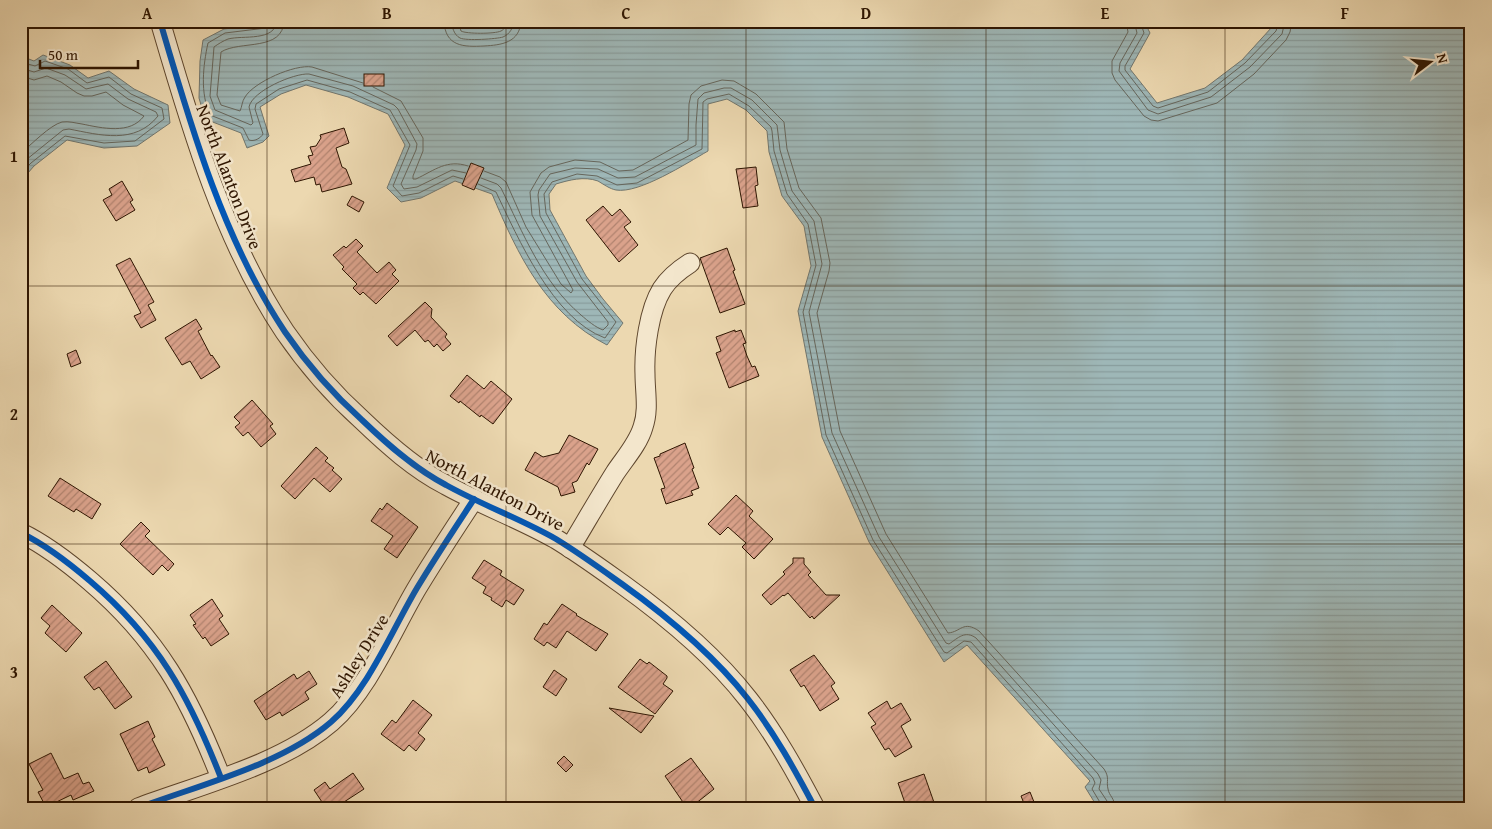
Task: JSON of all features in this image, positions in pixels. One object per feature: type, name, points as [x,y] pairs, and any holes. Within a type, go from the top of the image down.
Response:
[{"type":"street","name":"North Alanton Drive","points":[[160,21],[198,143],[223,212],[261,291],[285,332],[313,370],[363,422],[424,472],[445,485],[519,519],[570,548],[654,608],[685,633],[723,670],[758,711],[815,808]]},
{"type":"street","points":[[570,548],[643,428],[647,406],[644,374],[645,354],[656,302],[662,289],[671,277],[690,263]]},
{"type":"street","name":"Ashley Drive","points":[[138,808],[261,763],[292,748],[320,731],[344,710],[375,664],[417,588],[474,498]]},
{"type":"street","points":[[21,533],[56,554],[80,572],[121,609],[152,644],[174,676],[192,709],[220,778]]},
{"type":"water","points":[[286,21],[462,21],[466,28],[498,27],[504,21],[1144,21],[1150,33],[1130,69],[1157,103],[1205,88],[1242,60],[1272,27],[1274,21],[1471,21],[1471,808],[1098,808],[1085,787],[1090,781],[967,645],[944,662],[869,542],[822,437],[798,311],[811,266],[804,226],[782,196],[769,152],[767,131],[746,110],[727,99],[708,104],[708,151],[650,183],[626,190],[616,190],[598,181],[577,179],[556,184],[549,194],[550,210],[586,276],[623,323],[607,345],[585,332],[550,299],[523,260],[492,194],[455,181],[421,198],[401,202],[387,188],[405,145],[388,114],[348,97],[306,85],[281,94],[260,107],[269,136],[263,142],[247,148],[241,133],[205,119],[199,98],[200,61],[203,40],[224,29]]},
{"type":"water","points":[[43,55],[70,65],[88,78],[109,71],[134,89],[168,105],[170,123],[137,146],[104,148],[67,140],[34,166],[21,181],[21,56],[34,61]]},
{"type":"building","points":[[364,74],[384,74],[384,86],[364,86]]},
{"type":"building","points":[[344,128],[349,143],[336,148],[342,167],[346,169],[352,184],[322,192],[320,184],[316,185],[314,177],[295,182],[291,170],[311,164],[308,156],[313,155],[310,147],[316,146],[321,138],[320,135]]},
{"type":"building","points":[[471,163],[484,168],[474,190],[462,185]]},
{"type":"building","points":[[756,167],[758,185],[755,186],[758,206],[743,208],[736,169]]},
{"type":"building","points":[[122,181],[133,200],[130,202],[135,210],[116,221],[103,200],[112,195],[109,189]]},
{"type":"building","points":[[352,196],[364,202],[359,212],[347,205]]},
{"type":"building","points":[[603,206],[612,216],[620,209],[631,222],[624,227],[638,245],[619,262],[586,220]]},
{"type":"building","points":[[356,239],[363,246],[357,252],[377,273],[389,262],[396,270],[392,274],[399,281],[376,304],[363,292],[360,295],[353,288],[357,284],[342,269],[344,267],[333,255],[344,246],[346,248]]},
{"type":"building","points":[[727,248],[745,304],[720,313],[700,258]]},
{"type":"building","points":[[130,258],[154,302],[148,305],[156,320],[141,328],[134,316],[141,313],[116,265]]},
{"type":"building","points":[[425,302],[432,309],[431,317],[447,334],[445,337],[451,344],[443,351],[437,344],[434,347],[428,340],[425,342],[415,330],[397,346],[388,336]]},
{"type":"building","points":[[196,319],[202,329],[198,331],[211,356],[220,367],[201,379],[190,361],[182,365],[165,338]]},
{"type":"building","points":[[735,330],[735,332],[741,330],[746,343],[743,344],[747,356],[752,367],[755,366],[759,376],[729,388],[716,353],[721,351],[716,337]]},
{"type":"building","points":[[76,350],[81,363],[71,367],[67,354]]},
{"type":"building","points":[[467,375],[484,389],[491,381],[512,399],[493,424],[450,396]]},
{"type":"building","points":[[252,400],[273,424],[270,426],[276,434],[261,447],[248,432],[243,436],[235,427],[240,423],[234,417]]},
{"type":"building","points":[[569,435],[598,449],[589,465],[587,463],[577,481],[572,483],[575,492],[561,496],[558,487],[525,470],[535,452],[543,457],[559,453]]},
{"type":"building","points":[[685,443],[699,488],[691,491],[693,495],[666,504],[661,489],[665,488],[654,458]]},
{"type":"building","points":[[316,447],[328,458],[325,461],[334,468],[332,470],[342,479],[330,492],[314,478],[295,499],[281,486]]},
{"type":"building","points":[[60,478],[101,504],[92,519],[76,509],[74,512],[48,496]]},
{"type":"building","points":[[736,495],[753,511],[749,516],[773,539],[754,559],[742,547],[746,543],[728,527],[720,535],[708,524]]},
{"type":"building","points":[[387,503],[418,527],[397,558],[384,549],[393,536],[371,521],[380,508],[382,510]]},
{"type":"building","points":[[141,522],[150,531],[145,536],[174,564],[168,571],[162,565],[153,575],[120,544]]},
{"type":"building","points":[[793,558],[804,558],[804,564],[811,572],[808,575],[826,595],[840,595],[814,619],[812,616],[810,618],[788,593],[771,605],[762,595],[785,574],[783,572],[793,563]]},
{"type":"building","points":[[484,560],[502,571],[500,575],[524,590],[514,605],[506,600],[502,607],[491,600],[492,598],[483,593],[486,587],[472,578]]},
{"type":"building","points":[[212,599],[223,616],[219,619],[229,634],[211,646],[205,637],[203,639],[193,625],[196,624],[190,615]]},
{"type":"building","points":[[562,604],[576,615],[608,634],[596,651],[567,631],[556,648],[547,642],[544,646],[534,639],[544,623],[547,625]]},
{"type":"building","points":[[52,605],[82,633],[66,652],[45,633],[50,626],[41,618]]},
{"type":"building","points":[[814,655],[835,683],[831,686],[839,699],[820,711],[804,685],[801,687],[790,670]]},
{"type":"building","points":[[640,659],[647,664],[649,662],[667,676],[663,684],[673,691],[655,714],[618,687]]},
{"type":"building","points":[[106,661],[132,697],[115,709],[99,687],[94,690],[84,677]]},
{"type":"building","points":[[554,670],[567,679],[556,696],[543,687]]},
{"type":"building","points":[[309,671],[317,684],[305,692],[309,699],[282,716],[280,712],[266,720],[254,701],[294,674],[297,679]]},
{"type":"building","points":[[413,700],[432,715],[418,733],[425,739],[416,751],[409,745],[404,751],[381,734],[392,720],[396,723]]},
{"type":"building","points":[[887,701],[891,709],[901,703],[911,720],[901,726],[912,747],[895,757],[889,748],[885,750],[871,727],[876,724],[868,713]]},
{"type":"building","points":[[609,708],[654,716],[641,733]]},
{"type":"building","points":[[148,721],[155,737],[152,739],[165,765],[149,773],[147,767],[138,771],[120,734]]},
{"type":"building","points":[[51,753],[64,779],[78,773],[83,784],[89,782],[94,791],[73,800],[71,795],[46,807],[38,792],[43,790],[29,764]]},
{"type":"building","points":[[564,756],[573,765],[566,772],[557,763]]},
{"type":"building","points":[[691,758],[714,789],[690,808],[687,808],[665,776]]},
{"type":"building","points":[[353,773],[364,789],[344,802],[348,808],[326,808],[314,790],[325,782],[330,789]]},
{"type":"building","points":[[924,774],[936,808],[910,808],[908,802],[905,803],[898,783]]},
{"type":"building","points":[[1030,792],[1034,802],[1025,806],[1021,796]]},
{"type":"cycle path","points":[[160,21],[197,141],[226,221],[263,296],[285,332],[311,367],[351,410],[412,464],[435,479],[565,544],[673,623],[720,667],[758,712],[784,752],[815,808]]},
{"type":"cycle path","points":[[138,808],[264,762],[311,737],[331,722],[344,709],[368,677],[417,588],[474,499]]},
{"type":"cycle path","points":[[21,533],[48,549],[90,581],[114,603],[153,647],[169,670],[197,721],[221,778]]}]
